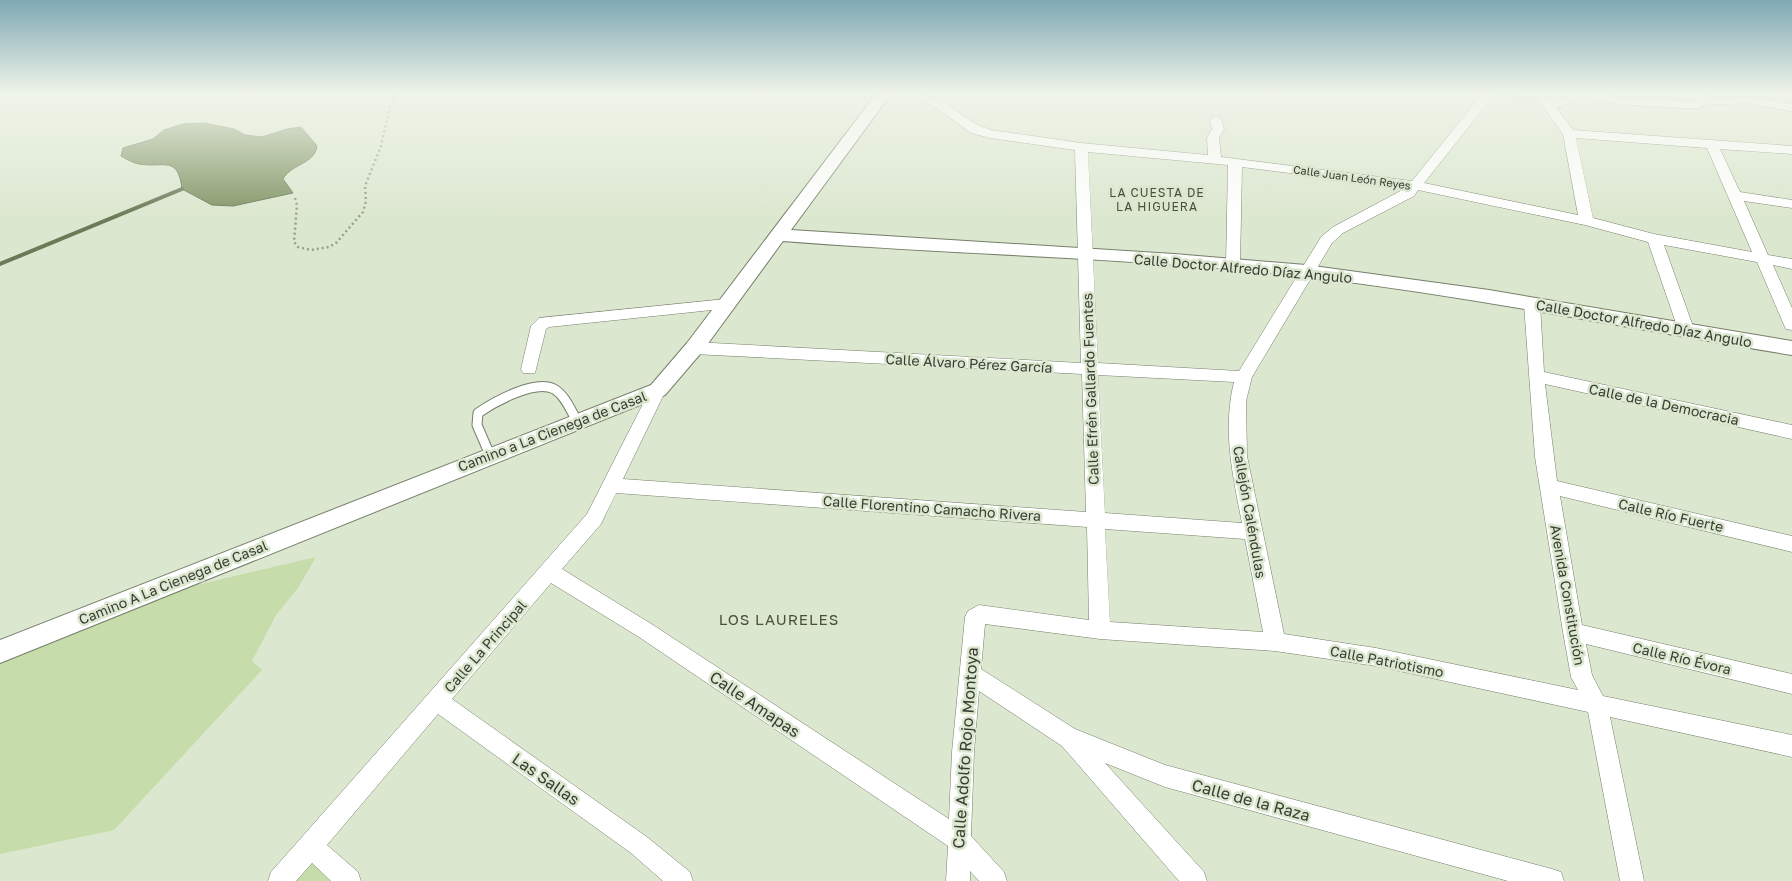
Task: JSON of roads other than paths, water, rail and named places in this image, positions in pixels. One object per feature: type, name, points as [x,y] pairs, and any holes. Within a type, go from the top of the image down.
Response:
[{"type":"street","name":"Camino a La Cienega de Casal","points":[[347,513],[658,390],[694,348],[853,135]]},
{"type":"street","name":"Calle Juan León Reyes","points":[[997,135],[1081,147],[1235,162],[1413,185],[1586,221],[1654,239],[1792,264]]},
{"type":"street","points":[[1215,135],[1213,140],[1215,160]]},
{"type":"street","name":"Callejón Caléndulas","points":[[1275,642],[1237,442],[1238,401],[1244,377],[1319,249],[1338,230],[1409,193],[1413,185],[1456,135]]},
{"type":"street","points":[[1569,135],[1586,221]]},
{"type":"street","points":[[1583,135],[1792,150]]},
{"type":"street","points":[[1712,145],[1733,196],[1792,325]]},
{"type":"street","name":"Calle Efrén Gallardo Fuentes","points":[[1081,147],[1100,630]]},
{"type":"street","points":[[1234,264],[1235,162]]},
{"type":"street","points":[[1733,196],[1792,204]]},
{"type":"street","name":"Calle Doctor Alfredo Díaz Angulo","points":[[779,235],[1234,264],[1307,271],[1532,304],[1687,332],[1792,348]]},
{"type":"street","points":[[1654,239],[1687,332]]},
{"type":"street","points":[[529,369],[539,326],[545,322],[726,304]]},
{"type":"street","name":"Avenida Constitución","points":[[1532,304],[1536,376],[1549,486],[1573,632],[1582,677],[1597,705],[1632,881]]},
{"type":"street","name":"Calle Álvaro Pérez García","points":[[694,348],[1244,377]]},
{"type":"street","name":"Calle de la Democracia","points":[[1536,376],[1792,432]]},
{"type":"street","name":"Calle La Principal","points":[[280,881],[550,572],[598,513],[658,390]]},
{"type":"street","name":"Calle Florentino Camacho Rivera","points":[[610,485],[1254,532]]},
{"type":"street","name":"Calle Río Fuerte","points":[[1549,486],[1792,544]]},
{"type":"street","name":"Camino A La Cienega de Casal","points":[[0,652],[347,513]]},
{"type":"street","name":"Calle Amapas","points":[[550,572],[646,631],[958,839],[995,881]]},
{"type":"street","name":"Calle Patriotismo","points":[[976,616],[982,614],[1100,630],[1275,642],[1376,657],[1792,746]]},
{"type":"street","name":"Calle Adolfo Rojo Montoya","points":[[958,881],[958,839],[969,673],[976,616]]},
{"type":"street","name":"Calle Río Évora","points":[[1573,632],[1792,684]]},
{"type":"street","name":"Calle de la Raza","points":[[969,673],[1067,737],[1165,776],[1552,881]]},
{"type":"street","name":"Las Sallas","points":[[437,701],[655,857],[681,881]]},
{"type":"street","points":[[1067,737],[1195,881]]},
{"type":"street","points":[[310,845],[349,881]]},
{"type":"lane","points":[[490,455],[477,425],[478,414],[530,388],[552,388],[558,393],[577,421]]},
{"type":"waterway","points":[[0,264],[182,189]]},
{"type":"district","name":"LA CUESTA DE LA HIGUERA","points":[[1157,199]]},
{"type":"district","name":"LOS LAURELES","points":[[779,619]]}]
